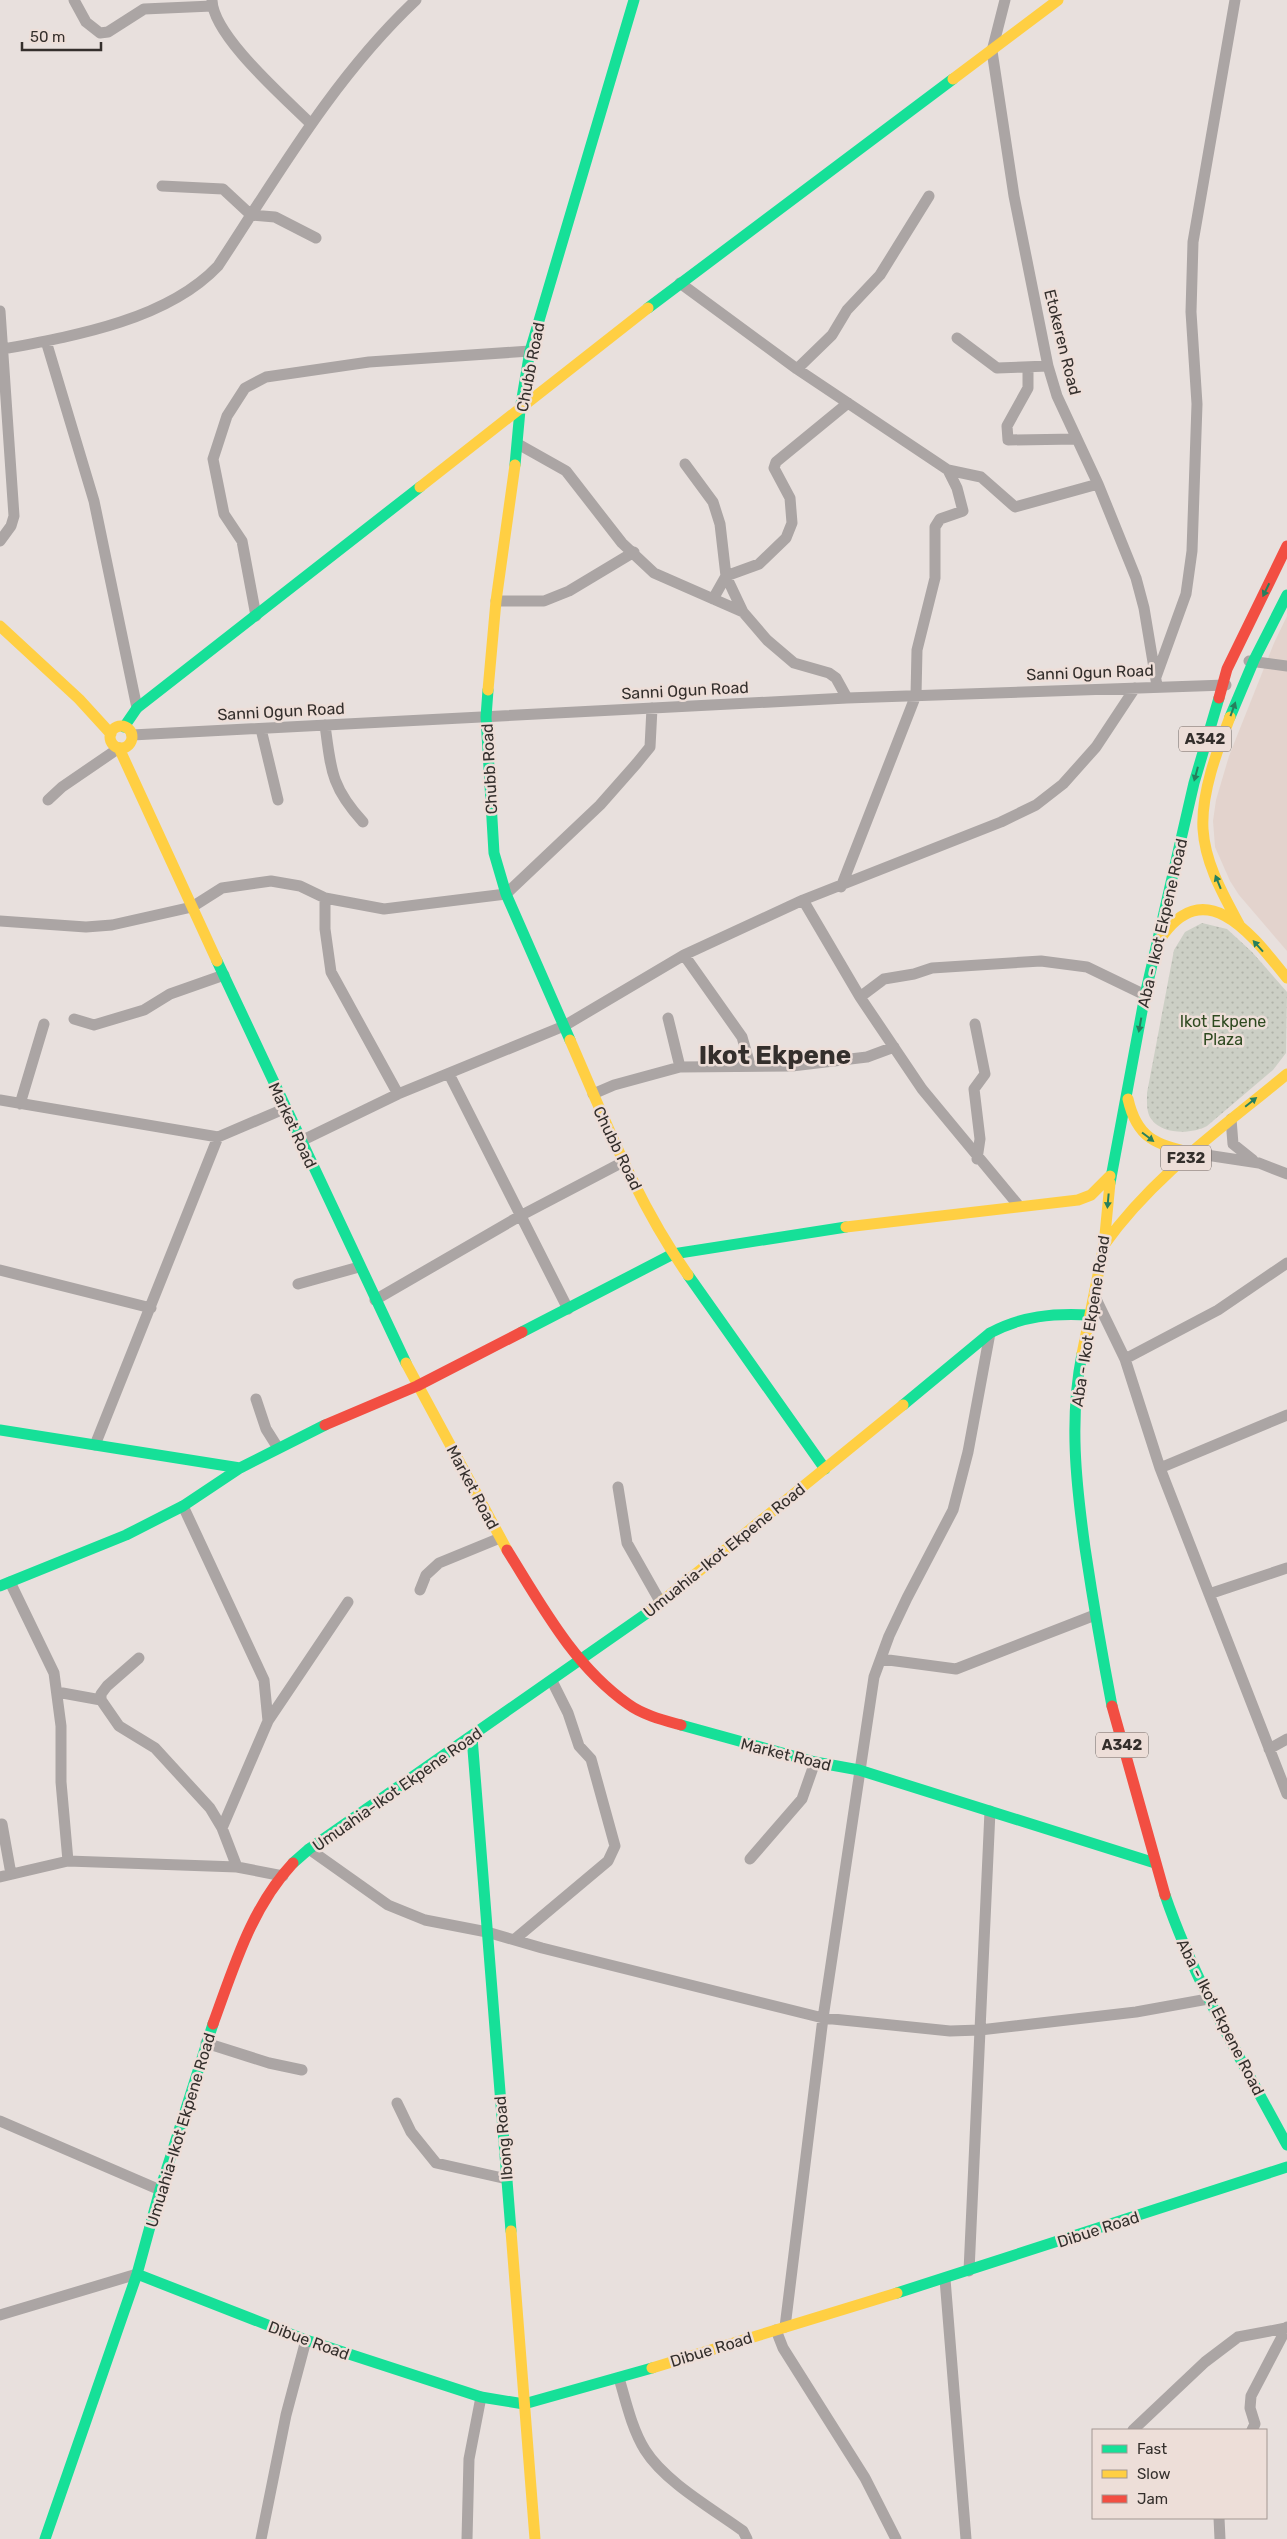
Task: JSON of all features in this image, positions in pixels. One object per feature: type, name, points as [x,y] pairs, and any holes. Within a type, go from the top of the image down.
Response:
[{"type":"main road","name":"Chubb Road","points":[[634,0],[530,351],[520,410],[518,444],[496,601],[486,717],[494,853],[506,894],[622,1162],[673,1254],[825,1469]]},
{"type":"main road","points":[[111,734],[116,728],[124,727],[137,708],[680,284],[992,52],[1058,0]]},
{"type":"main road","name":"Aba - Ikot Ekpene Road","points":[[1287,546],[1233,656],[1222,684],[1194,783],[1145,995],[1128,1096],[1110,1176],[1104,1245],[1080,1364],[1073,1428],[1078,1496],[1095,1616],[1114,1715],[1155,1863],[1177,1930],[1208,1999],[1287,2145]]},
{"type":"main road","name":"A342","points":[[1240,926],[1211,864],[1203,832],[1204,807],[1217,752],[1240,689],[1287,594]]},
{"type":"main road","points":[[0,626],[79,699],[111,734],[112,743],[119,748],[127,746],[132,735],[124,727]]},
{"type":"main road","name":"Market Road","points":[[119,748],[122,760],[359,1267],[417,1386],[500,1538],[559,1633],[579,1661],[628,1704],[656,1718],[815,1762],[859,1770],[1155,1863]]},
{"type":"main road","points":[[1158,943],[1168,926],[1194,910],[1210,910],[1225,914],[1240,926],[1287,978]]},
{"type":"main road","points":[[1276,966],[1287,973]]},
{"type":"main road","points":[[1282,1077],[1287,1070]]},
{"type":"main road","name":"F232","points":[[1104,1245],[1127,1212],[1231,1118],[1282,1077]]},
{"type":"main road","points":[[1128,1096],[1131,1116],[1136,1126],[1145,1136],[1156,1143],[1192,1152]]},
{"type":"main road","points":[[5,1584],[126,1535],[183,1506],[240,1468],[304,1434],[417,1386],[673,1254],[850,1226],[1078,1200],[1091,1195],[1110,1176]]},
{"type":"main road","name":"Umuahia-Ikot Ekpene Road","points":[[45,2539],[137,2274],[160,2190],[206,2043],[253,1921],[264,1902],[292,1864],[309,1849],[472,1738],[661,1603],[990,1333],[1008,1322],[1023,1317],[1067,1314],[1089,1315]]},
{"type":"main road","points":[[0,1430],[240,1468]]},
{"type":"main road","name":"Ibong Road","points":[[472,1738],[535,2539]]},
{"type":"main road","name":"Dibue Road","points":[[137,2274],[306,2340],[481,2397],[524,2404],[619,2378],[945,2279],[1287,2167]]},
{"type":"street","points":[[74,0],[86,22],[100,33],[108,32],[144,9],[212,3],[215,18],[231,41],[311,124]]},
{"type":"street","points":[[3,349],[46,341],[131,317],[165,304],[193,289],[218,266],[311,124],[357,62],[416,0]]},
{"type":"street","points":[[992,52],[1005,0]]},
{"type":"street","points":[[1157,681],[1186,594],[1192,551],[1197,404],[1191,312],[1191,267],[1193,242],[1235,0]]},
{"type":"street","name":"Etokeren Road","points":[[992,52],[1014,196],[1048,366],[1057,396],[1098,484],[1138,586],[1157,681]]},
{"type":"street","points":[[162,186],[223,189],[251,215],[275,217],[316,238]]},
{"type":"street","points":[[797,370],[832,335],[847,310],[880,275],[929,196]]},
{"type":"street","points":[[680,284],[797,370],[948,470],[981,477],[1015,507],[1098,484]]},
{"type":"street","points":[[0,310],[14,516],[11,526],[0,542]]},
{"type":"street","points":[[958,338],[997,368],[1048,366]]},
{"type":"street","points":[[46,341],[94,501],[137,708]]},
{"type":"street","points":[[256,616],[242,542],[224,514],[213,459],[227,416],[245,388],[266,377],[369,362],[530,351]]},
{"type":"street","points":[[1028,368],[1028,388],[1007,426],[1008,440],[1076,439]]},
{"type":"street","points":[[713,599],[726,576],[759,564],[786,538],[792,523],[790,498],[774,468],[776,462],[848,403]]},
{"type":"street","points":[[518,444],[566,471],[622,543],[634,552],[654,573],[743,612]]},
{"type":"street","points":[[685,464],[713,502],[720,524],[726,576],[743,612],[767,640],[794,663],[829,673],[836,678],[847,698]]},
{"type":"street","points":[[841,887],[916,695],[916,650],[935,578],[935,527],[940,519],[963,511],[957,488],[948,470]]},
{"type":"street","points":[[496,601],[544,601],[570,591],[634,552]]},
{"type":"street","points":[[1233,656],[1252,662],[1287,666]]},
{"type":"street","name":"Sanni Ogun Road","points":[[132,735],[847,698],[1135,688],[1157,681],[1222,684],[1240,689]]},
{"type":"street","points":[[301,1141],[398,1094],[564,1026],[684,955],[803,900],[841,887],[1001,822],[1036,805],[1063,784],[1096,747],[1135,688]]},
{"type":"street","points":[[0,921],[86,927],[112,925],[192,907],[222,888],[271,881],[300,886],[325,898],[384,909],[506,894],[600,805],[650,747],[652,708]]},
{"type":"street","points":[[325,725],[331,773],[345,802],[363,822]]},
{"type":"street","points":[[261,728],[278,800]]},
{"type":"street","points":[[48,800],[62,786],[119,748]]},
{"type":"street","points":[[325,898],[325,929],[332,972],[398,1094]]},
{"type":"street","points":[[803,900],[860,996],[922,1089],[977,1159],[1019,1206]]},
{"type":"street","points":[[684,955],[742,1036],[750,1065]]},
{"type":"street","points":[[860,996],[884,979],[914,974],[932,968],[1040,961],[1087,967],[1145,995]]},
{"type":"street","points":[[74,1019],[94,1025],[144,1010],[170,994],[224,976]]},
{"type":"street","points":[[668,1018],[680,1067]]},
{"type":"street","points":[[20,1104],[44,1024]]},
{"type":"street","points":[[975,1024],[986,1074],[974,1089],[980,1139],[977,1159]]},
{"type":"street","points":[[593,1094],[680,1067],[792,1066],[867,1057],[894,1048]]},
{"type":"street","points":[[449,1074],[568,1309]]},
{"type":"street","points":[[0,1100],[218,1137],[286,1108]]},
{"type":"street","points":[[1231,1118],[1233,1144],[1259,1164]]},
{"type":"street","points":[[95,1446],[218,1137]]},
{"type":"street","points":[[1192,1152],[1259,1164],[1287,1174]]},
{"type":"street","points":[[375,1300],[520,1216],[622,1162]]},
{"type":"street","points":[[1125,1359],[1218,1310],[1287,1263]]},
{"type":"street","points":[[298,1284],[359,1267]]},
{"type":"street","points":[[0,1270],[151,1308]]},
{"type":"street","points":[[1094,1296],[1125,1359],[1160,1468],[1287,1794]]},
{"type":"street","points":[[896,2539],[865,2478],[783,2348],[780,2328],[823,2018],[874,1677],[907,1598],[953,1510],[968,1452],[990,1333]]},
{"type":"street","points":[[256,1399],[266,1429],[278,1448]]},
{"type":"street","points":[[1160,1468],[1287,1415]]},
{"type":"street","points":[[618,1487],[627,1543],[661,1603]]},
{"type":"street","points":[[183,1506],[264,1680],[268,1721]]},
{"type":"street","points":[[420,1590],[426,1575],[439,1563],[500,1538]]},
{"type":"street","points":[[1209,1594],[1287,1568]]},
{"type":"street","points":[[5,1584],[54,1673],[61,1726],[61,1782],[68,1861]]},
{"type":"street","points":[[222,1828],[268,1721],[348,1602]]},
{"type":"street","points":[[880,1659],[956,1669],[1095,1616]]},
{"type":"street","points":[[139,1658],[107,1686],[101,1694],[101,1700],[119,1726],[160,1753],[210,1808],[222,1828],[237,1867]]},
{"type":"street","points":[[515,1939],[608,1861],[615,1846],[592,1759],[579,1746],[568,1713],[552,1681]]},
{"type":"street","points":[[57,1692],[101,1700]]},
{"type":"street","points":[[266,1694],[282,1698]]},
{"type":"street","points":[[1269,1749],[1287,1739]]},
{"type":"street","points":[[750,1859],[802,1799],[815,1762]]},
{"type":"street","points":[[969,2271],[990,1811]]},
{"type":"street","points":[[2,1824],[6,1876],[68,1861],[237,1867],[283,1876]]},
{"type":"street","points":[[309,1849],[399,1910],[425,1920],[487,1932],[552,1951],[823,2018],[950,2031],[980,2030],[1136,2012],[1208,1999]]},
{"type":"street","points":[[206,2043],[269,2063],[302,2070]]},
{"type":"street","points":[[397,2103],[411,2132],[436,2163],[507,2179]]},
{"type":"street","points":[[0,2121],[160,2190]]},
{"type":"street","points":[[0,2315],[137,2274]]},
{"type":"street","points":[[945,2279],[966,2539]]},
{"type":"street","points":[[1134,2429],[1206,2362],[1238,2337],[1286,2328]]},
{"type":"street","points":[[1252,2429],[1255,2424],[1250,2408],[1251,2396],[1286,2328]]},
{"type":"street","points":[[260,2539],[286,2415],[306,2340]]},
{"type":"street","points":[[619,2378],[629,2414],[645,2450],[678,2482],[744,2531],[747,2539]]},
{"type":"street","points":[[467,2539],[470,2459],[481,2397]]},
{"type":"street","points":[[1219,2519],[1220,2539]]},
{"type":"shaded area","points":[[1287,616],[1287,951],[1239,895],[1230,881],[1215,847],[1213,821],[1216,800],[1229,756],[1274,643]]},
{"type":"green space","name":"Ikot Ekpene Plaza","points":[[1202,923],[1227,929],[1252,952],[1287,992],[1286,1053],[1273,1070],[1207,1126],[1194,1131],[1178,1132],[1163,1128],[1152,1120],[1147,1107],[1147,1093],[1174,950],[1185,932]]},
{"type":"traffic: fast","points":[[515,465],[520,410],[530,351],[634,0]]},
{"type":"traffic: fast","points":[[648,308],[953,79]]},
{"type":"traffic: fast","points":[[124,727],[137,708],[420,487]]},
{"type":"traffic: fast","points":[[1230,717],[1254,660],[1287,595]]},
{"type":"traffic: fast","points":[[488,690],[486,717],[494,853],[506,894],[570,1040]]},
{"type":"traffic: fast","points":[[1110,1183],[1145,995],[1194,783],[1219,698]]},
{"type":"traffic: fast","points":[[217,961],[406,1363]]},
{"type":"traffic: fast","points":[[522,1332],[673,1254],[846,1227]]},
{"type":"traffic: fast","points":[[688,1275],[825,1469]]},
{"type":"traffic: fast","points":[[903,1405],[990,1333],[1002,1327],[1026,1319],[1050,1315],[1089,1315]]},
{"type":"traffic: fast","points":[[1082,1354],[1078,1378],[1075,1427],[1079,1499],[1085,1548],[1112,1706]]},
{"type":"traffic: fast","points":[[0,1586],[126,1535],[183,1506],[240,1468],[325,1425]]},
{"type":"traffic: fast","points":[[0,1430],[240,1468]]},
{"type":"traffic: fast","points":[[293,1863],[309,1849],[650,1611]]},
{"type":"traffic: fast","points":[[681,1725],[815,1762],[859,1770],[1155,1863]]},
{"type":"traffic: fast","points":[[472,1737],[511,2231]]},
{"type":"traffic: fast","points":[[1165,1895],[1177,1928],[1205,1991],[1287,2145]]},
{"type":"traffic: fast","points":[[45,2539],[137,2274],[160,2190],[213,2024]]},
{"type":"traffic: fast","points":[[897,2293],[1287,2167]]},
{"type":"traffic: fast","points":[[137,2274],[306,2340],[481,2397],[524,2404],[652,2368]]},
{"type":"traffic: slow","points":[[953,79],[1058,0]]},
{"type":"traffic: slow","points":[[420,487],[648,308]]},
{"type":"traffic: slow","points":[[488,690],[496,601],[515,465]]},
{"type":"traffic: slow","points":[[0,626],[79,699],[111,734]]},
{"type":"traffic: slow","points":[[1230,717],[1207,787],[1203,829],[1211,867],[1240,926]]},
{"type":"traffic: slow","points":[[121,726],[129,729],[132,737],[129,745],[121,748],[113,745],[110,737],[113,729],[121,726]]},
{"type":"traffic: slow","points":[[119,748],[217,961]]},
{"type":"traffic: slow","points":[[1161,938],[1178,919],[1196,910],[1213,911],[1229,918],[1245,931],[1287,978]]},
{"type":"traffic: slow","points":[[570,1040],[609,1131],[637,1190],[670,1248],[688,1275]]},
{"type":"traffic: slow","points":[[1104,1245],[1123,1220],[1166,1175],[1287,1074]]},
{"type":"traffic: slow","points":[[1128,1099],[1137,1123],[1150,1138],[1158,1143],[1192,1153]]},
{"type":"traffic: slow","points":[[846,1227],[1078,1200],[1091,1195],[1110,1176]]},
{"type":"traffic: slow","points":[[1082,1354],[1104,1245],[1110,1183]]},
{"type":"traffic: slow","points":[[406,1363],[507,1550]]},
{"type":"traffic: slow","points":[[650,1611],[903,1405]]},
{"type":"traffic: slow","points":[[511,2231],[535,2539]]},
{"type":"traffic: slow","points":[[652,2368],[897,2293]]},
{"type":"traffic: jam","points":[[1219,698],[1227,669],[1287,546]]},
{"type":"traffic: jam","points":[[325,1425],[417,1386],[522,1332]]},
{"type":"traffic: jam","points":[[507,1550],[546,1613],[575,1653],[591,1671],[608,1688],[634,1708],[653,1717],[681,1725]]},
{"type":"traffic: jam","points":[[1112,1706],[1165,1895]]},
{"type":"traffic: jam","points":[[213,2024],[245,1939],[266,1899],[278,1880],[293,1863]]},
{"type":"district","name":"Ikot Ekpene","points":[[775,1055]]}]
